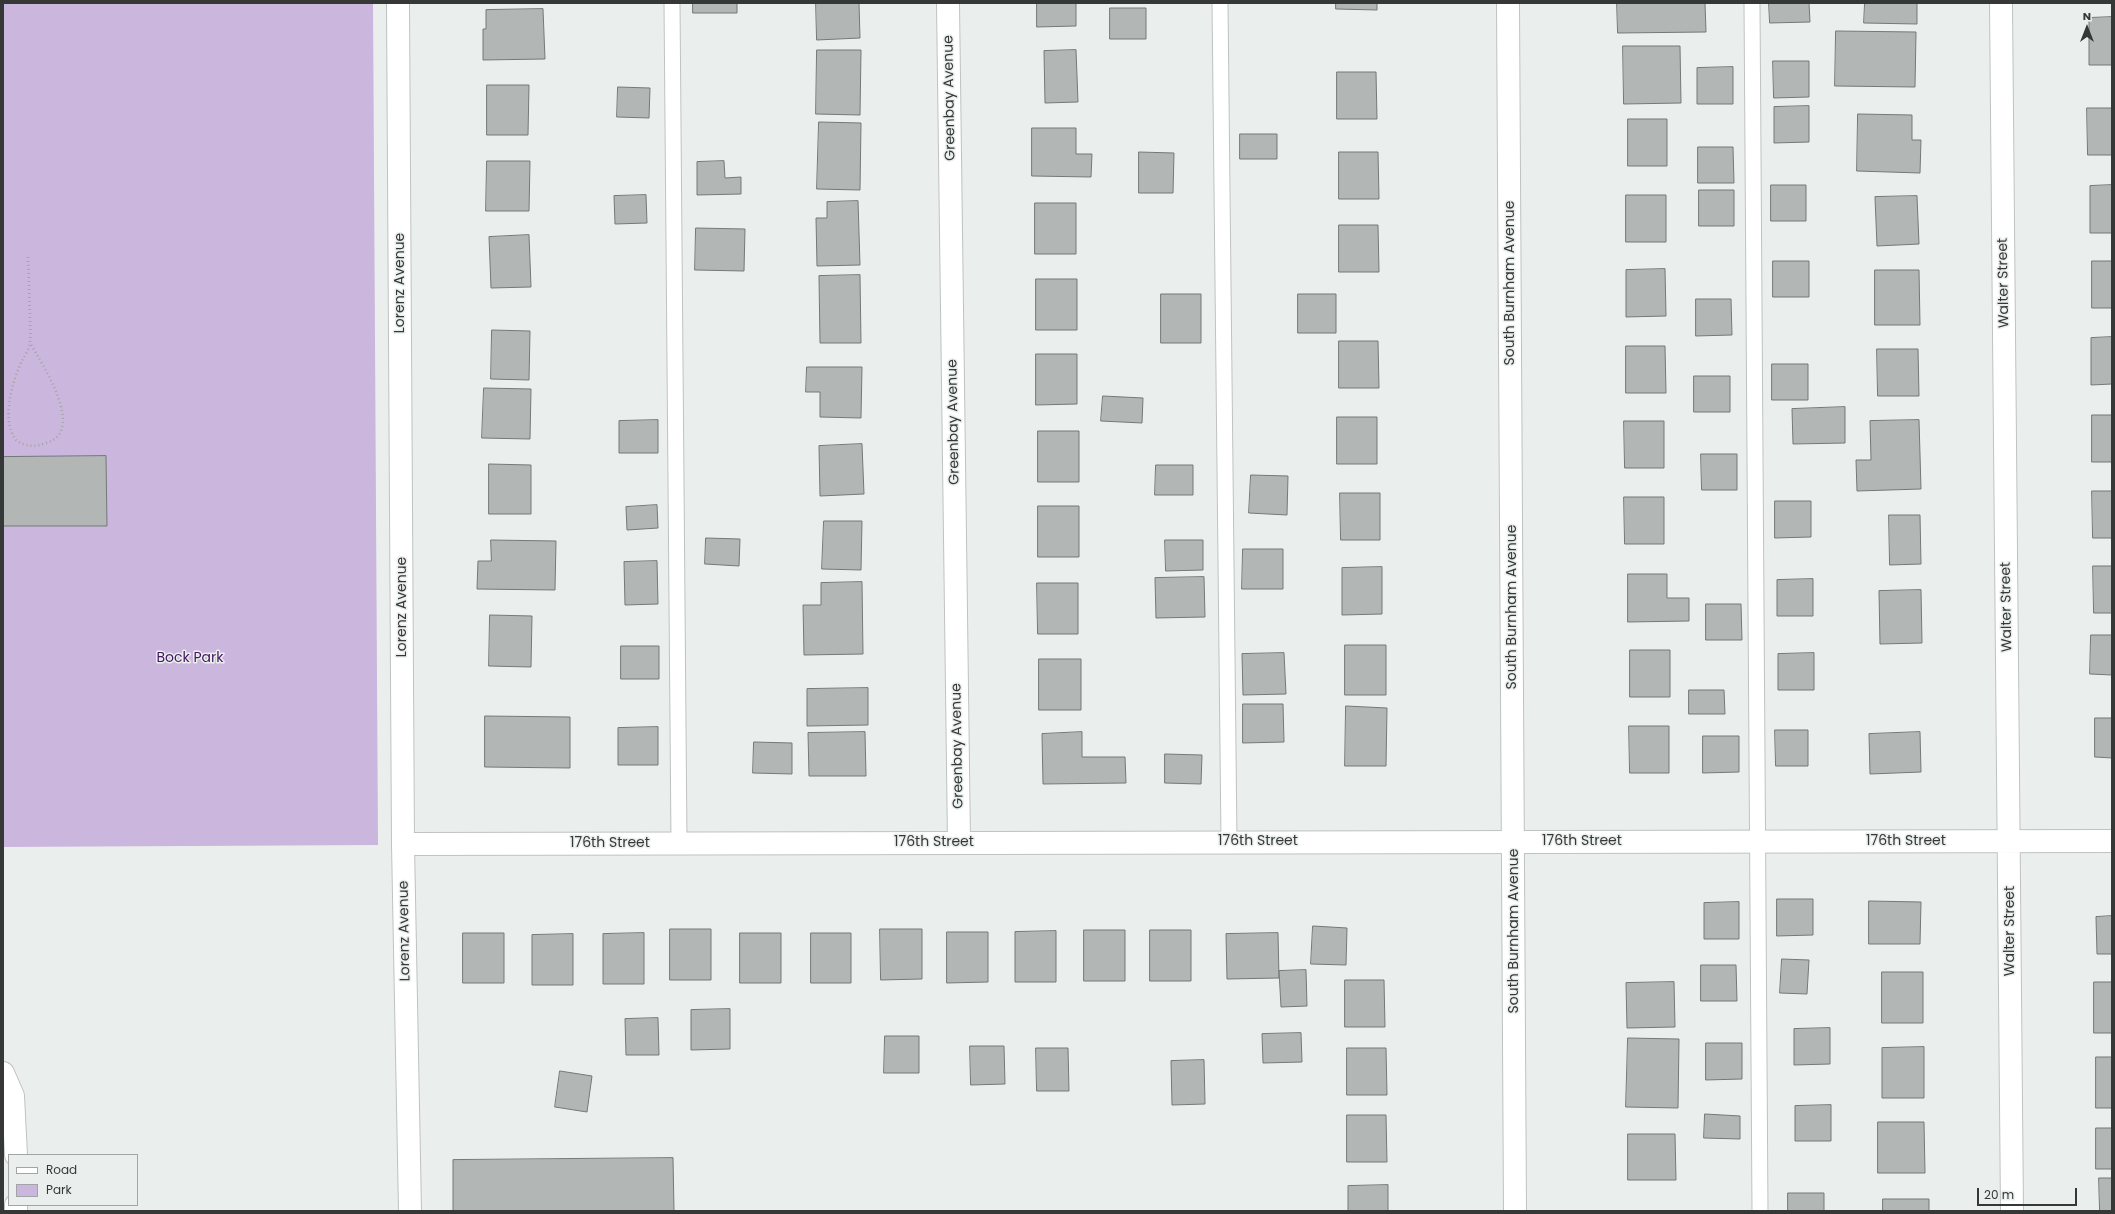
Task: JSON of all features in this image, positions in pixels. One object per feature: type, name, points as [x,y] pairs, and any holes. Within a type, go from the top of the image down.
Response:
[{"type":"street","name":"Lorenz Avenue","points":[[398,3],[403,844],[410,1211]]},
{"type":"street","name":"Greenbay Avenue","points":[[948,3],[959,842]]},
{"type":"street","name":"South Burnham Avenue","points":[[1508,3],[1515,1211]]},
{"type":"street","name":"Walter Street","points":[[2001,3],[2012,1211]]},
{"type":"street","name":"176th Street","points":[[403,844],[1229,841],[2112,841]]},
{"type":"street","points":[[3,1073],[13,1096],[16,1154]]},
{"type":"lane","points":[[672,3],[679,843]]},
{"type":"lane","points":[[1220,3],[1229,841]]},
{"type":"lane","points":[[1752,3],[1760,1211]]},
{"type":"path","points":[[6,399],[30,343],[28,257]]},
{"type":"path","points":[[4,420],[7,431],[15,440],[24,445],[35,446],[48,443],[59,434],[64,422],[62,407],[56,392],[30,343]]},
{"type":"green space","name":"Bock Park","points":[[3,3],[373,3],[378,845],[3,847]]},
{"type":"building","points":[[693,3],[737,3],[737,13],[693,13]]},
{"type":"building","points":[[816,3],[859,3],[860,38],[817,40]]},
{"type":"building","points":[[1037,3],[1076,3],[1076,26],[1037,27]]},
{"type":"building","points":[[1336,3],[1377,3],[1377,10],[1336,9]]},
{"type":"building","points":[[1617,3],[1705,3],[1706,32],[1618,33]]},
{"type":"building","points":[[1769,3],[1809,3],[1810,22],[1770,23]]},
{"type":"building","points":[[1865,3],[1917,3],[1917,24],[1864,23]]},
{"type":"building","points":[[1110,8],[1146,8],[1146,39],[1110,39]]},
{"type":"building","points":[[543,9],[545,59],[483,60],[483,29],[486,29],[486,10]]},
{"type":"building","points":[[2112,17],[2112,65],[2089,65],[2089,18]]},
{"type":"building","points":[[1836,31],[1916,32],[1915,87],[1835,86]]},
{"type":"building","points":[[1623,46],[1680,46],[1681,103],[1624,104]]},
{"type":"building","points":[[817,50],[861,50],[860,115],[816,114]]},
{"type":"building","points":[[1076,50],[1078,102],[1045,103],[1044,51]]},
{"type":"building","points":[[1773,61],[1809,61],[1809,97],[1774,98]]},
{"type":"building","points":[[1733,67],[1733,104],[1697,104],[1697,68]]},
{"type":"building","points":[[1337,72],[1376,72],[1377,119],[1337,119]]},
{"type":"building","points":[[487,85],[529,85],[528,135],[487,135]]},
{"type":"building","points":[[618,87],[650,88],[649,118],[617,117]]},
{"type":"building","points":[[1809,106],[1809,142],[1774,143],[1774,107]]},
{"type":"building","points":[[2087,108],[2112,108],[2112,155],[2088,155]]},
{"type":"building","points":[[1858,114],[1912,115],[1912,140],[1921,140],[1920,173],[1857,171]]},
{"type":"building","points":[[1628,119],[1667,119],[1667,166],[1628,166]]},
{"type":"building","points":[[819,122],[861,123],[860,190],[817,189]]},
{"type":"building","points":[[1032,128],[1076,128],[1076,154],[1092,154],[1091,177],[1032,176]]},
{"type":"building","points":[[1240,134],[1277,134],[1277,159],[1240,159]]},
{"type":"building","points":[[1698,147],[1733,147],[1734,183],[1698,183]]},
{"type":"building","points":[[1139,152],[1174,153],[1173,193],[1139,193]]},
{"type":"building","points":[[1339,152],[1378,152],[1379,199],[1339,199]]},
{"type":"building","points":[[487,161],[530,161],[529,211],[486,211]]},
{"type":"building","points":[[724,161],[725,178],[741,177],[741,194],[697,195],[697,162]]},
{"type":"building","points":[[1771,185],[1806,185],[1806,221],[1771,221]]},
{"type":"building","points":[[2112,185],[2112,233],[2090,233],[2090,186]]},
{"type":"building","points":[[1699,190],[1734,190],[1734,226],[1699,226]]},
{"type":"building","points":[[646,195],[647,223],[615,224],[614,196]]},
{"type":"building","points":[[1626,195],[1666,195],[1666,242],[1626,242]]},
{"type":"building","points":[[1917,196],[1919,244],[1877,246],[1875,197]]},
{"type":"building","points":[[858,201],[860,265],[817,266],[816,218],[827,218],[827,202]]},
{"type":"building","points":[[1035,203],[1076,203],[1076,254],[1035,254]]},
{"type":"building","points":[[1339,225],[1378,225],[1379,272],[1339,272]]},
{"type":"building","points":[[696,228],[745,229],[744,271],[695,270]]},
{"type":"building","points":[[529,235],[531,287],[491,288],[489,237]]},
{"type":"building","points":[[1773,261],[1809,261],[1809,297],[1773,297]]},
{"type":"building","points":[[2092,261],[2112,261],[2112,308],[2092,308]]},
{"type":"building","points":[[1665,269],[1666,316],[1626,317],[1626,270]]},
{"type":"building","points":[[1875,270],[1919,270],[1920,325],[1875,325]]},
{"type":"building","points":[[860,275],[861,343],[820,343],[819,276]]},
{"type":"building","points":[[1036,279],[1077,279],[1077,330],[1036,330]]},
{"type":"building","points":[[1161,294],[1201,294],[1201,343],[1161,343]]},
{"type":"building","points":[[1298,294],[1336,294],[1336,333],[1298,333]]},
{"type":"building","points":[[1696,299],[1731,299],[1732,335],[1696,336]]},
{"type":"building","points":[[492,330],[530,331],[529,380],[491,379]]},
{"type":"building","points":[[2112,337],[2112,384],[2091,385],[2091,338]]},
{"type":"building","points":[[1339,341],[1378,341],[1379,388],[1339,388]]},
{"type":"building","points":[[1626,346],[1665,346],[1666,393],[1626,393]]},
{"type":"building","points":[[1877,349],[1918,349],[1919,396],[1878,396]]},
{"type":"building","points":[[1036,354],[1077,354],[1077,404],[1036,405]]},
{"type":"building","points":[[1772,364],[1808,364],[1808,400],[1772,400]]},
{"type":"building","points":[[807,367],[862,367],[861,418],[820,417],[820,392],[806,392]]},
{"type":"building","points":[[1694,376],[1730,376],[1730,412],[1694,412]]},
{"type":"building","points":[[484,388],[531,389],[530,439],[482,438]]},
{"type":"building","points":[[1103,396],[1143,398],[1142,423],[1101,421]]},
{"type":"building","points":[[1845,407],[1845,443],[1793,444],[1792,409]]},
{"type":"building","points":[[2092,415],[2112,415],[2112,462],[2092,462]]},
{"type":"building","points":[[1337,417],[1377,417],[1377,464],[1337,464]]},
{"type":"building","points":[[658,420],[658,453],[619,453],[619,421]]},
{"type":"building","points":[[1919,420],[1921,489],[1857,491],[1856,460],[1871,460],[1870,421]]},
{"type":"building","points":[[1624,421],[1664,421],[1664,468],[1625,468]]},
{"type":"building","points":[[1038,431],[1079,431],[1079,482],[1038,482]]},
{"type":"building","points":[[862,444],[864,494],[820,496],[819,446]]},
{"type":"building","points":[[1701,454],[1737,454],[1737,490],[1702,490]]},
{"type":"building","points":[[106,456],[107,526],[3,526],[3,457]]},
{"type":"building","points":[[489,464],[531,465],[531,514],[489,514]]},
{"type":"building","points":[[1156,465],[1193,465],[1193,495],[1155,495]]},
{"type":"building","points":[[1251,475],[1288,476],[1287,515],[1249,513]]},
{"type":"building","points":[[2092,491],[2112,491],[2112,538],[2093,538]]},
{"type":"building","points":[[1340,493],[1380,493],[1380,540],[1341,540]]},
{"type":"building","points":[[1624,497],[1664,497],[1664,544],[1625,544]]},
{"type":"building","points":[[1775,501],[1811,501],[1811,537],[1775,538]]},
{"type":"building","points":[[657,505],[658,528],[627,530],[626,507]]},
{"type":"building","points":[[1038,506],[1079,506],[1079,557],[1038,557]]},
{"type":"building","points":[[1889,515],[1920,515],[1921,564],[1890,565]]},
{"type":"building","points":[[824,521],[862,521],[861,570],[822,569]]},
{"type":"building","points":[[706,538],[740,539],[739,566],[705,564]]},
{"type":"building","points":[[491,540],[556,541],[555,590],[477,589],[478,561],[491,561]]},
{"type":"building","points":[[1165,540],[1203,540],[1203,570],[1166,571]]},
{"type":"building","points":[[1243,549],[1283,549],[1283,589],[1242,589]]},
{"type":"building","points":[[657,561],[658,604],[625,605],[624,562]]},
{"type":"building","points":[[2093,566],[2112,566],[2112,613],[2094,613]]},
{"type":"building","points":[[1382,567],[1382,614],[1342,615],[1342,568]]},
{"type":"building","points":[[1628,574],[1667,574],[1667,598],[1689,598],[1689,621],[1628,622]]},
{"type":"building","points":[[1204,577],[1205,617],[1156,618],[1155,578]]},
{"type":"building","points":[[1813,579],[1813,616],[1777,616],[1777,580]]},
{"type":"building","points":[[862,582],[863,654],[804,655],[803,605],[821,605],[821,583]]},
{"type":"building","points":[[1037,583],[1078,583],[1078,634],[1038,634]]},
{"type":"building","points":[[1921,590],[1922,643],[1880,644],[1879,591]]},
{"type":"building","points":[[1706,604],[1741,604],[1742,640],[1706,640]]},
{"type":"building","points":[[490,615],[532,616],[531,667],[489,666]]},
{"type":"building","points":[[2091,635],[2112,635],[2112,675],[2090,674]]},
{"type":"building","points":[[1345,645],[1386,645],[1386,695],[1345,695]]},
{"type":"building","points":[[621,646],[659,646],[659,679],[621,679]]},
{"type":"building","points":[[1630,650],[1670,650],[1670,697],[1630,697]]},
{"type":"building","points":[[1284,653],[1286,694],[1243,695],[1242,654]]},
{"type":"building","points":[[1814,653],[1814,690],[1778,690],[1778,654]]},
{"type":"building","points":[[1039,659],[1081,659],[1081,710],[1039,710]]},
{"type":"building","points":[[868,688],[868,725],[807,726],[807,689]]},
{"type":"building","points":[[1689,690],[1724,690],[1725,714],[1689,714]]},
{"type":"building","points":[[1243,704],[1283,704],[1284,742],[1243,743]]},
{"type":"building","points":[[1346,706],[1387,708],[1386,766],[1345,766]]},
{"type":"building","points":[[485,716],[570,717],[570,768],[485,767]]},
{"type":"building","points":[[2095,718],[2112,718],[2112,758],[2095,757]]},
{"type":"building","points":[[1629,726],[1669,726],[1669,773],[1630,773]]},
{"type":"building","points":[[658,727],[658,765],[618,765],[618,728]]},
{"type":"building","points":[[1775,730],[1808,730],[1808,766],[1776,766]]},
{"type":"building","points":[[865,732],[866,776],[809,776],[808,733]]},
{"type":"building","points":[[1082,732],[1082,757],[1125,757],[1126,783],[1043,784],[1042,734]]},
{"type":"building","points":[[1920,732],[1921,772],[1870,774],[1869,734]]},
{"type":"building","points":[[1703,736],[1739,736],[1739,772],[1703,773]]},
{"type":"building","points":[[754,742],[792,743],[792,774],[753,773]]},
{"type":"building","points":[[1165,754],[1202,755],[1201,784],[1165,783]]},
{"type":"building","points":[[1777,899],[1813,899],[1813,935],[1777,936]]},
{"type":"building","points":[[1869,901],[1921,902],[1920,944],[1869,944]]},
{"type":"building","points":[[1739,902],[1739,939],[1704,939],[1704,903]]},
{"type":"building","points":[[2112,916],[2112,954],[2097,954],[2096,917]]},
{"type":"building","points":[[1313,926],[1347,928],[1346,965],[1311,964]]},
{"type":"building","points":[[670,929],[711,929],[711,980],[670,980]]},
{"type":"building","points":[[880,929],[922,929],[922,979],[881,980]]},
{"type":"building","points":[[1084,930],[1125,930],[1125,981],[1084,981]]},
{"type":"building","points":[[1150,930],[1191,930],[1191,981],[1150,981]]},
{"type":"building","points":[[1056,931],[1056,982],[1015,982],[1015,932]]},
{"type":"building","points":[[947,932],[988,932],[988,982],[947,983]]},
{"type":"building","points":[[463,933],[504,933],[504,983],[463,983]]},
{"type":"building","points":[[644,933],[644,984],[603,984],[603,934]]},
{"type":"building","points":[[740,933],[781,933],[781,983],[740,983]]},
{"type":"building","points":[[811,933],[851,933],[851,983],[811,983]]},
{"type":"building","points":[[1278,933],[1279,978],[1227,979],[1226,934]]},
{"type":"building","points":[[573,934],[573,985],[532,985],[532,935]]},
{"type":"building","points":[[1782,959],[1809,960],[1807,994],[1780,993]]},
{"type":"building","points":[[1701,965],[1736,965],[1737,1001],[1701,1001]]},
{"type":"building","points":[[1306,970],[1307,1006],[1281,1007],[1279,971]]},
{"type":"building","points":[[1882,972],[1923,972],[1923,1023],[1882,1023]]},
{"type":"building","points":[[1345,980],[1384,980],[1385,1027],[1345,1027]]},
{"type":"building","points":[[1674,982],[1675,1027],[1627,1028],[1626,983]]},
{"type":"building","points":[[2094,982],[2112,982],[2112,1033],[2094,1033]]},
{"type":"building","points":[[730,1009],[730,1049],[691,1050],[691,1010]]},
{"type":"building","points":[[658,1018],[659,1055],[626,1055],[625,1019]]},
{"type":"building","points":[[1830,1028],[1830,1064],[1794,1065],[1794,1029]]},
{"type":"building","points":[[1301,1033],[1302,1062],[1263,1063],[1262,1034]]},
{"type":"building","points":[[885,1036],[919,1036],[919,1073],[884,1073]]},
{"type":"building","points":[[1628,1038],[1679,1039],[1678,1108],[1626,1107]]},
{"type":"building","points":[[1706,1043],[1742,1043],[1742,1079],[1706,1080]]},
{"type":"building","points":[[970,1046],[1004,1046],[1005,1084],[971,1085]]},
{"type":"building","points":[[1924,1047],[1924,1098],[1882,1098],[1882,1048]]},
{"type":"building","points":[[1036,1048],[1068,1048],[1069,1091],[1037,1091]]},
{"type":"building","points":[[1347,1048],[1386,1048],[1387,1095],[1347,1095]]},
{"type":"building","points":[[2096,1057],[2112,1057],[2112,1108],[2096,1108]]},
{"type":"building","points":[[1204,1060],[1205,1104],[1172,1105],[1171,1061]]},
{"type":"building","points":[[560,1071],[592,1076],[587,1112],[555,1107]]},
{"type":"building","points":[[1831,1105],[1831,1141],[1795,1141],[1795,1106]]},
{"type":"building","points":[[1705,1114],[1740,1116],[1740,1139],[1704,1138]]},
{"type":"building","points":[[1347,1115],[1386,1115],[1387,1162],[1347,1162]]},
{"type":"building","points":[[1878,1122],[1924,1122],[1925,1173],[1878,1173]]},
{"type":"building","points":[[2096,1128],[2112,1128],[2112,1169],[2096,1169]]},
{"type":"building","points":[[1628,1134],[1675,1134],[1676,1180],[1628,1180]]},
{"type":"building","points":[[673,1158],[674,1211],[453,1211],[453,1160]]},
{"type":"building","points":[[2099,1178],[2112,1178],[2112,1211],[2100,1211]]},
{"type":"building","points":[[1388,1185],[1388,1211],[1348,1211],[1348,1186]]},
{"type":"building","points":[[1788,1193],[1824,1193],[1824,1211],[1788,1211]]},
{"type":"building","points":[[1883,1199],[1929,1199],[1929,1211],[1883,1211]]}]
